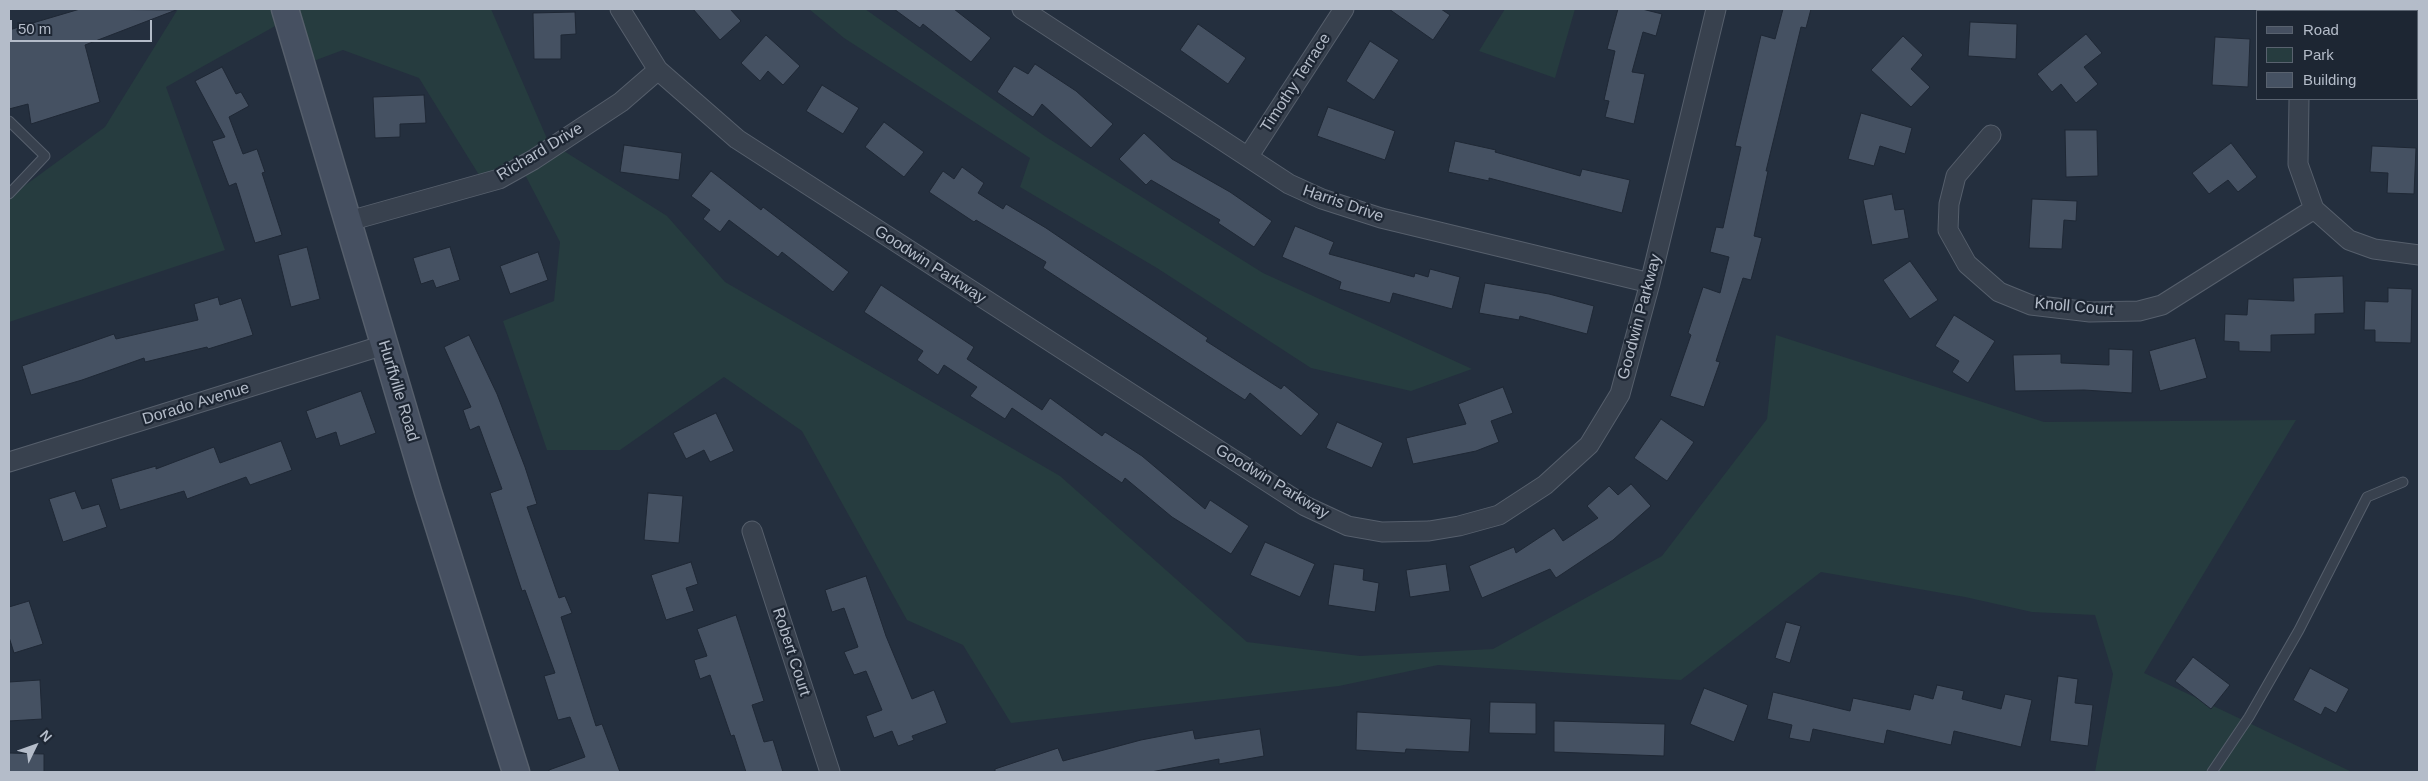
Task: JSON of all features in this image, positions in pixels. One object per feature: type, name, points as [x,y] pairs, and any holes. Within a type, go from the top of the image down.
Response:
[{"type":"street","name":"Hurffville Road","points":[[285,9],[349,220],[384,345],[516,772]]},
{"type":"street","name":"Goodwin Parkway","points":[[620,9],[658,70],[745,144],[1305,506],[1348,526],[1382,532],[1429,531],[1459,526],[1499,515],[1545,485],[1589,445],[1620,394],[1650,283],[1716,9]]},
{"type":"street","name":"Timothy Terrace","points":[[1248,157],[1344,9]]},
{"type":"street","name":"Harris Drive","points":[[1029,11],[1289,184],[1322,199],[1380,218],[1650,283]]},
{"type":"street","name":"Richard Drive","points":[[349,220],[499,179],[534,160],[621,102],[658,70]]},
{"type":"street","points":[[2299,100],[2298,164],[2314,209],[2349,240],[2374,249],[2419,255]]},
{"type":"street","name":"Knoll Court","points":[[1991,135],[1956,176],[1949,204],[1948,230],[1966,264],[1999,292],[2031,305],[2100,312],[2140,311],[2162,305],[2314,209]]},
{"type":"street","name":"Dorado Avenue","points":[[9,462],[384,345]]},
{"type":"street","name":"Robert Court","points":[[752,531],[830,772]]},
{"type":"lane","points":[[9,121],[45,156],[9,194]]},
{"type":"lane","points":[[2212,772],[2249,716],[2299,630],[2366,497],[2403,482]]},
{"type":"green space","points":[[178,9],[491,9],[548,141],[667,216],[725,282],[1060,476],[1247,642],[1360,656],[1493,649],[1662,556],[1767,419],[1776,335],[2044,422],[2296,420],[2144,673],[2352,772],[2095,772],[2113,674],[2095,615],[2032,612],[1965,597],[1821,572],[1681,680],[1438,665],[1339,686],[1011,723],[963,645],[907,620],[802,431],[724,377],[620,450],[547,450],[503,321],[554,301],[560,242],[521,167],[484,183],[419,78],[343,50],[292,69],[277,25],[166,87],[225,250],[9,322],[9,197],[105,127]]},
{"type":"green space","points":[[809,9],[865,9],[1046,137],[1263,273],[1472,369],[1411,391],[1311,368],[1157,268],[1020,187],[1030,158],[844,38]]},
{"type":"green space","points":[[1505,9],[1575,9],[1555,78],[1479,51]]},
{"type":"building","points":[[80,9],[176,10],[85,45],[100,102],[31,124],[28,104],[9,109],[9,30]]},
{"type":"building","points":[[693,9],[730,9],[741,21],[720,40]]},
{"type":"building","points":[[894,9],[954,9],[991,38],[971,62],[923,24],[920,28]]},
{"type":"building","points":[[1389,9],[1441,9],[1450,15],[1433,40]]},
{"type":"building","points":[[1618,9],[1642,9],[1662,14],[1656,36],[1643,32],[1632,72],[1645,74],[1634,124],[1605,117],[1609,101],[1604,100],[1615,51],[1607,49]]},
{"type":"building","points":[[1783,9],[1811,9],[1806,28],[1801,27],[1766,171],[1768,171],[1754,236],[1762,238],[1751,280],[1743,278],[1716,361],[1720,362],[1704,407],[1670,396],[1691,335],[1688,333],[1703,287],[1720,293],[1729,257],[1710,252],[1716,227],[1723,228],[1741,147],[1735,146],[1761,35],[1775,39]]},
{"type":"building","points":[[575,12],[576,34],[561,35],[561,59],[534,59],[533,13]]},
{"type":"building","points":[[1970,22],[2017,24],[2016,59],[1968,56]]},
{"type":"building","points":[[1198,24],[1246,58],[1228,84],[1180,50]]},
{"type":"building","points":[[2086,34],[2102,53],[2084,67],[2098,84],[2076,103],[2061,84],[2052,92],[2037,74]]},
{"type":"building","points":[[766,35],[800,66],[783,85],[768,71],[760,81],[741,63]]},
{"type":"building","points":[[1903,36],[1923,55],[1911,69],[1930,87],[1911,107],[1871,70]]},
{"type":"building","points":[[2215,37],[2250,39],[2248,87],[2212,85]]},
{"type":"building","points":[[1370,41],[1399,60],[1374,100],[1346,81]]},
{"type":"building","points":[[1035,64],[1076,91],[1113,124],[1091,148],[1042,104],[1033,117],[997,92],[1014,66],[1028,74]]},
{"type":"building","points":[[222,67],[236,94],[241,92],[249,106],[229,117],[243,154],[257,149],[265,172],[262,173],[282,235],[255,243],[236,183],[229,186],[212,141],[225,137],[195,81]]},
{"type":"building","points":[[822,85],[859,108],[843,134],[806,111]]},
{"type":"building","points":[[424,95],[426,123],[400,124],[400,137],[375,138],[373,97]]},
{"type":"building","points":[[1328,107],[1395,131],[1385,160],[1317,136]]},
{"type":"building","points":[[1861,113],[1912,128],[1905,154],[1880,146],[1874,166],[1848,159]]},
{"type":"building","points":[[884,122],[924,152],[904,177],[865,147]]},
{"type":"building","points":[[2065,130],[2097,130],[2098,176],[2066,177]]},
{"type":"building","points":[[1144,133],[1172,159],[1230,192],[1272,221],[1254,247],[1218,223],[1220,220],[1151,180],[1146,185],[1119,159]]},
{"type":"building","points":[[1455,141],[1496,150],[1495,152],[1580,176],[1582,169],[1630,180],[1622,213],[1489,178],[1489,181],[1448,172]]},
{"type":"building","points":[[2231,143],[2257,177],[2238,192],[2228,180],[2209,194],[2192,173]]},
{"type":"building","points":[[624,145],[682,153],[679,180],[620,172]]},
{"type":"building","points":[[2372,146],[2416,148],[2414,194],[2387,193],[2388,173],[2370,172]]},
{"type":"building","points":[[962,167],[984,183],[978,193],[1003,209],[1006,204],[1046,228],[1208,338],[1206,341],[1281,389],[1284,385],[1319,414],[1301,436],[1250,393],[1245,400],[1043,268],[1046,262],[976,220],[974,222],[929,192],[943,171],[954,179]]},
{"type":"building","points":[[711,171],[761,210],[763,207],[849,272],[833,292],[782,252],[778,257],[729,220],[720,232],[703,219],[710,210],[691,196]]},
{"type":"building","points":[[1892,194],[1895,210],[1904,209],[1909,238],[1872,245],[1863,200]]},
{"type":"building","points":[[2032,199],[2077,201],[2076,221],[2064,220],[2062,249],[2029,248]]},
{"type":"building","points":[[1295,226],[1334,242],[1329,254],[1414,277],[1415,273],[1428,277],[1430,269],[1460,277],[1452,309],[1393,293],[1390,303],[1339,289],[1341,282],[1282,257]]},
{"type":"building","points":[[307,247],[320,299],[291,307],[278,255]]},
{"type":"building","points":[[450,247],[460,280],[436,288],[433,280],[421,284],[413,258]]},
{"type":"building","points":[[538,252],[548,280],[510,294],[500,266]]},
{"type":"building","points":[[1910,261],[1938,300],[1910,319],[1883,280]]},
{"type":"building","points":[[2343,276],[2344,313],[2315,314],[2315,334],[2271,335],[2271,352],[2239,351],[2239,342],[2224,341],[2225,314],[2247,315],[2248,299],[2294,301],[2293,278]]},
{"type":"building","points":[[1485,283],[1549,294],[1594,306],[1587,334],[1520,316],[1519,320],[1479,313]]},
{"type":"building","points":[[881,285],[974,347],[967,359],[1042,410],[1050,398],[1102,436],[1105,432],[1142,456],[1205,509],[1210,500],[1249,526],[1231,554],[1172,517],[1125,478],[1122,483],[1012,408],[1005,419],[970,396],[977,387],[944,365],[938,375],[917,360],[923,351],[864,312]]},
{"type":"building","points":[[2388,288],[2412,289],[2411,343],[2375,342],[2375,330],[2364,330],[2365,301],[2388,302]]},
{"type":"building","points":[[218,297],[220,305],[241,298],[253,335],[208,349],[207,347],[145,362],[144,358],[82,380],[31,395],[22,366],[114,334],[116,339],[198,320],[194,304]]},
{"type":"building","points":[[1954,315],[1995,341],[1968,383],[1952,372],[1959,361],[1935,346]]},
{"type":"building","points":[[469,335],[497,394],[525,467],[537,504],[527,507],[559,598],[565,596],[572,613],[561,617],[596,726],[602,724],[620,772],[549,772],[549,770],[585,757],[570,717],[558,720],[544,676],[555,673],[525,590],[522,591],[490,493],[502,489],[479,426],[470,430],[463,410],[471,407],[444,347]]},
{"type":"building","points":[[2195,338],[2207,378],[2160,391],[2149,351]]},
{"type":"building","points":[[2109,349],[2133,350],[2132,393],[2084,390],[2015,391],[2013,355],[2061,354],[2061,363],[2109,365]]},
{"type":"building","points":[[1503,387],[1513,413],[1491,421],[1499,442],[1476,451],[1413,464],[1406,438],[1466,424],[1458,404]]},
{"type":"building","points":[[361,391],[376,433],[340,446],[336,432],[316,439],[306,411]]},
{"type":"building","points":[[716,413],[734,451],[710,462],[704,450],[686,459],[673,433]]},
{"type":"building","points":[[1661,419],[1694,442],[1667,481],[1634,458]]},
{"type":"building","points":[[1337,422],[1383,443],[1372,468],[1326,448]]},
{"type":"building","points":[[281,441],[292,470],[250,485],[246,477],[187,499],[184,491],[120,510],[111,479],[156,466],[156,469],[214,447],[220,463]]},
{"type":"building","points":[[1631,484],[1651,506],[1613,540],[1556,578],[1550,569],[1482,598],[1469,566],[1514,547],[1516,553],[1554,528],[1563,541],[1598,518],[1587,506],[1609,486],[1618,495]]},
{"type":"building","points":[[75,491],[82,509],[99,504],[107,527],[63,542],[49,499]]},
{"type":"building","points":[[648,493],[683,496],[679,543],[644,540]]},
{"type":"building","points":[[1265,542],[1315,564],[1300,597],[1250,575]]},
{"type":"building","points":[[691,562],[698,584],[686,588],[694,611],[666,620],[651,575]]},
{"type":"building","points":[[1334,564],[1364,569],[1363,580],[1379,583],[1375,612],[1328,605]]},
{"type":"building","points":[[1446,564],[1450,591],[1410,597],[1406,570]]},
{"type":"building","points":[[866,576],[886,636],[912,699],[934,690],[947,723],[912,736],[914,740],[898,746],[892,731],[874,738],[866,716],[882,710],[866,671],[854,675],[844,652],[858,647],[844,608],[832,612],[825,590]]},
{"type":"building","points":[[29,601],[43,644],[14,653],[9,637],[9,607]]},
{"type":"building","points":[[736,615],[764,701],[752,705],[764,742],[773,740],[783,772],[746,772],[734,735],[731,736],[710,675],[700,679],[694,660],[707,656],[697,629]]},
{"type":"building","points":[[1786,622],[1801,626],[1790,663],[1775,658]]},
{"type":"building","points":[[2193,657],[2230,685],[2211,709],[2175,681]]},
{"type":"building","points":[[2310,668],[2349,689],[2336,713],[2325,707],[2321,715],[2293,700]]},
{"type":"building","points":[[2058,676],[2078,679],[2075,703],[2093,705],[2088,746],[2050,741]]},
{"type":"building","points":[[40,680],[42,719],[9,721],[9,682]]},
{"type":"building","points":[[1937,685],[1964,691],[1962,699],[2001,709],[2005,694],[2032,700],[2021,747],[1954,731],[1951,745],[1887,730],[1884,744],[1813,729],[1810,742],[1789,738],[1792,725],[1767,719],[1773,692],[1850,711],[1853,698],[1910,710],[1914,694],[1933,699]]},
{"type":"building","points":[[1704,688],[1748,705],[1734,742],[1690,724]]},
{"type":"building","points":[[1490,702],[1536,703],[1536,734],[1489,733]]},
{"type":"building","points":[[1357,712],[1471,719],[1469,752],[1406,749],[1405,753],[1356,750]]},
{"type":"building","points":[[1554,721],[1665,724],[1664,756],[1554,752]]},
{"type":"building","points":[[1260,729],[1264,756],[1219,764],[1219,759],[1151,772],[995,772],[995,769],[1058,748],[1063,761],[1141,740],[1193,730],[1195,739]]},
{"type":"building","points":[[9,753],[44,754],[44,772],[9,772]]}]
